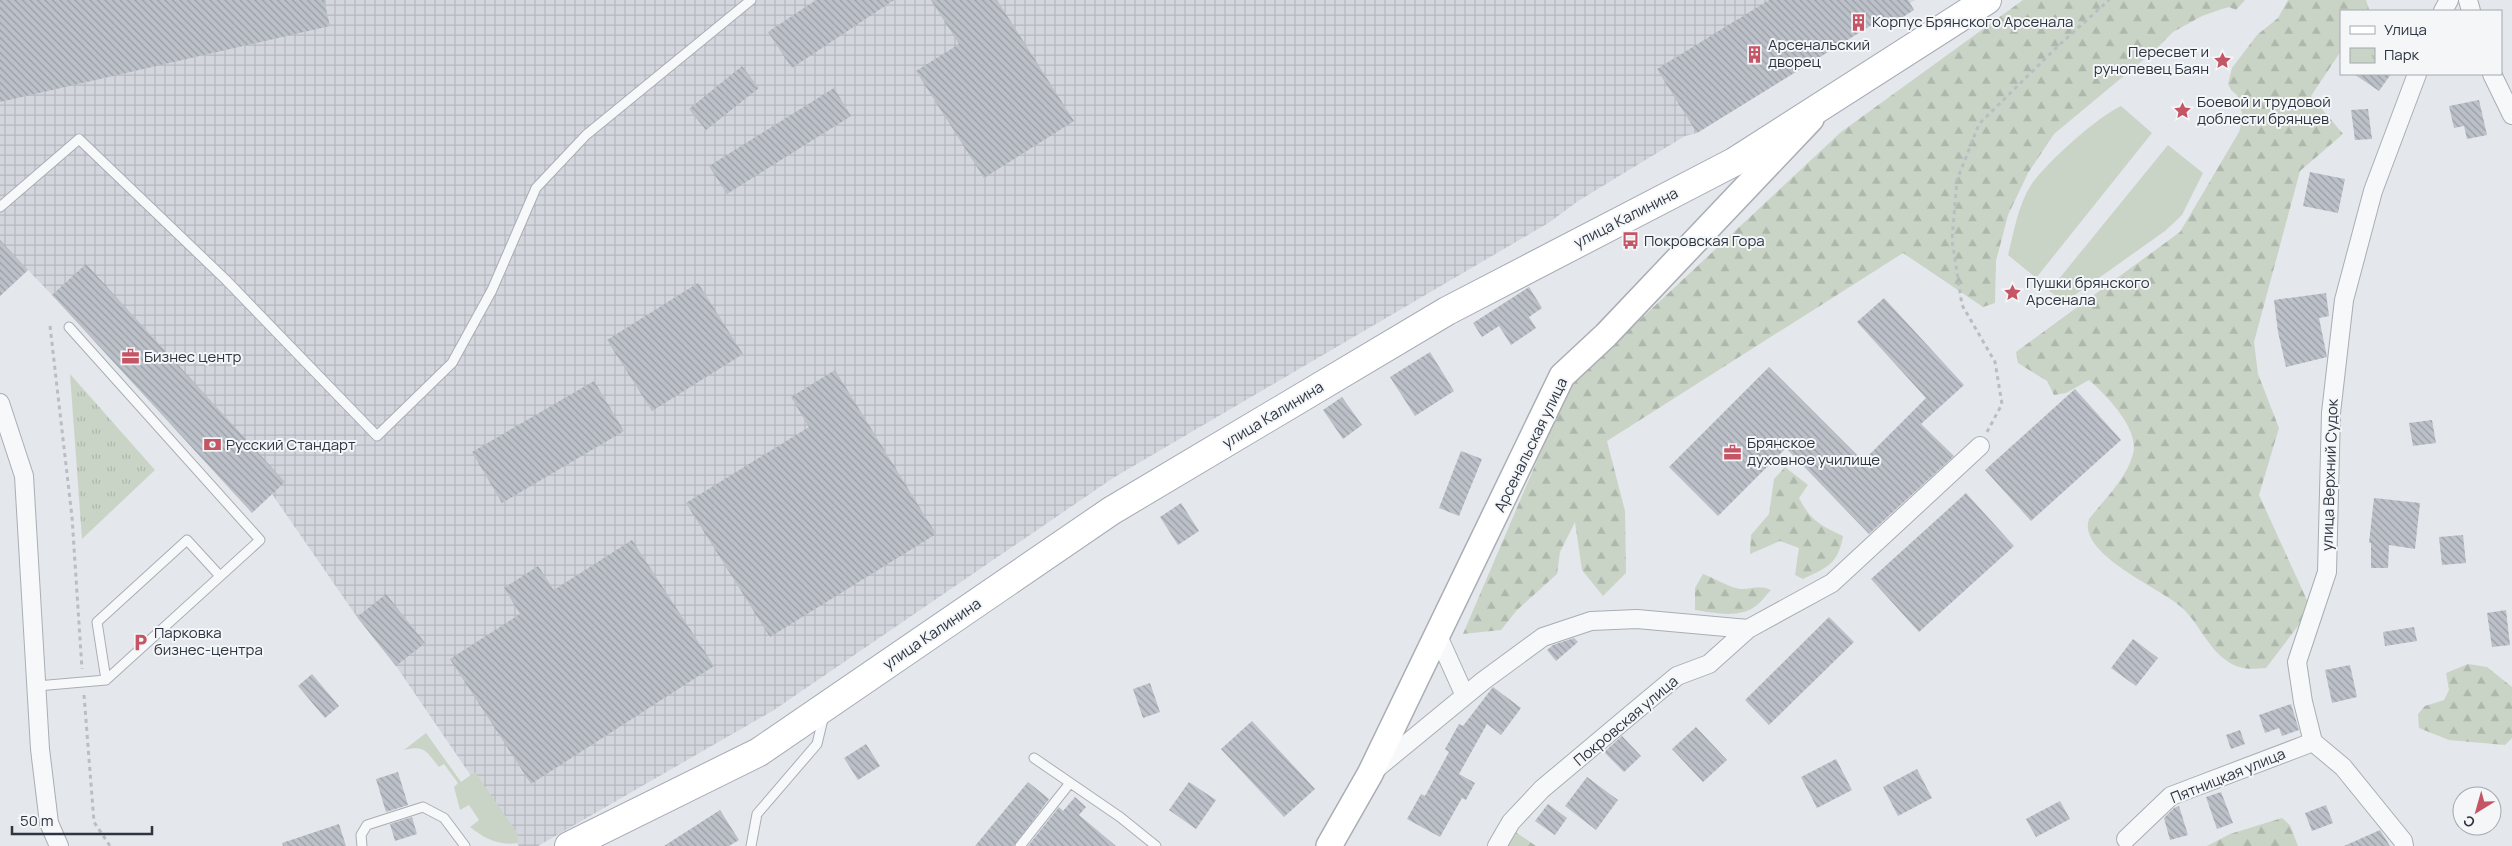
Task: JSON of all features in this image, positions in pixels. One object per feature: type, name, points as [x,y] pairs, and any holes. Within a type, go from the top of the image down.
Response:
[{"type":"main road","name":"улица Калинина","points":[[569,846],[760,752],[1119,506],[1447,310],[1734,162],[1822,108],[1987,0]]},
{"type":"street","name":"улица Верхний Судок","points":[[2313,742],[2302,702],[2298,662],[2327,572],[2331,413],[2344,300],[2373,191],[2417,75]]},
{"type":"street","points":[[2492,75],[2512,115]]},
{"type":"street","name":"Арсенальская улица","points":[[1328,846],[1370,774],[1562,376],[1606,335],[1822,108]]},
{"type":"street","points":[[0,404],[24,476],[40,749],[49,823],[59,846]]},
{"type":"street","name":"Покровская улица","points":[[1497,846],[1512,822],[1542,789],[1678,676],[1709,664],[1748,628],[1832,583],[1980,446]]},
{"type":"street","points":[[1370,774],[1465,696],[1543,637],[1591,621],[1637,619],[1748,628]]},
{"type":"street","points":[[1438,636],[1465,696]]},
{"type":"street","name":"Пятницкая улица","points":[[2126,839],[2171,796],[2313,742]]},
{"type":"street","points":[[2313,742],[2343,767],[2403,841],[2404,846]]},
{"type":"lane","points":[[0,207],[78,140],[226,280],[377,436],[452,363],[492,290],[536,188],[586,135],[751,0]]},
{"type":"lane","points":[[36,686],[106,680],[260,540],[69,327]]},
{"type":"lane","points":[[106,680],[97,622],[187,540],[220,576]]},
{"type":"lane","points":[[751,846],[757,814],[817,744],[825,707]]},
{"type":"lane","points":[[1034,758],[1120,817],[1156,846]]},
{"type":"lane","points":[[1020,846],[1070,783]]},
{"type":"lane","points":[[362,846],[361,835],[367,825],[423,807],[444,818],[465,846]]},
{"type":"path","points":[[1980,446],[2002,404],[1995,362],[1962,305],[1952,240],[1957,180],[1979,124],[2058,46],[2110,0]]},
{"type":"path","points":[[50,326],[72,517],[94,822],[110,846]]},
{"type":"shaded area","points":[[0,0],[1915,0],[1910,3],[1914,10],[1888,26],[1882,18],[1697,133],[1685,136],[1578,201],[1550,222],[1113,478],[774,710],[538,846],[519,846],[396,666],[357,617],[272,494],[52,295],[28,270],[0,296]]},
{"type":"green space","points":[[2023,0],[2245,0],[2236,10],[2229,7],[2222,9],[2202,16],[2173,32],[2155,50],[2054,134],[2028,173],[2008,215],[1996,261],[1995,303],[1983,307],[1903,253],[1607,441],[1625,511],[1626,573],[1603,596],[1582,570],[1575,522],[1560,552],[1557,574],[1517,610],[1501,630],[1463,634],[1569,386],[1841,132]]},
{"type":"green space","points":[[2288,0],[2366,0],[2369,9],[2340,10],[2340,52],[2311,96],[2343,134],[2300,171],[2254,342],[2258,374],[2279,428],[2259,495],[2311,609],[2266,668],[2247,668],[2234,665],[2222,657],[2180,606],[2122,569],[2095,545],[2089,532],[2089,519],[2126,472],[2133,454],[2134,444],[2127,424],[2112,403],[2089,380],[2066,393],[2054,395],[2047,381],[2018,363],[2016,352],[2180,232],[2239,132],[2243,117],[2237,95],[2228,84],[2232,68],[2257,35],[2278,18]]},
{"type":"green space","points":[[2121,106],[2152,133],[2036,278],[2008,255],[2023,201],[2031,185],[2048,165],[2073,141],[2099,120]]},
{"type":"green space","points":[[2168,145],[2203,173],[2182,215],[2165,231],[2065,302],[2049,291]]},
{"type":"green space","points":[[70,374],[155,470],[82,539]]},
{"type":"green space","points":[[1785,467],[1808,485],[1799,498],[1807,512],[1817,522],[1843,536],[1835,559],[1825,568],[1803,579],[1795,575],[1799,548],[1780,541],[1750,554],[1751,535],[1769,514],[1774,479]]},
{"type":"green space","points":[[1703,574],[1736,588],[1761,587],[1771,590],[1757,605],[1743,612],[1727,614],[1695,610],[1695,588]]},
{"type":"green space","points":[[2468,664],[2487,667],[2512,687],[2512,738],[2505,745],[2449,740],[2419,728],[2418,714],[2425,706],[2444,700],[2449,690],[2446,673]]},
{"type":"green space","points":[[426,733],[461,782],[475,772],[518,834],[517,843],[497,842],[481,835],[470,827],[479,820],[469,805],[460,810],[454,787],[458,783],[444,764],[439,767],[428,753],[421,749],[404,750]]},
{"type":"green space","points":[[2282,818],[2290,825],[2298,846],[2207,846],[2230,834]]},
{"type":"green space","points":[[1514,831],[1536,846],[1502,846]]},
{"type":"building","points":[[0,0],[324,0],[330,26],[0,102]]},
{"type":"building","points":[[816,0],[894,0],[792,68],[768,32]]},
{"type":"building","points":[[931,0],[997,0],[1074,121],[984,178],[916,71],[959,44]]},
{"type":"building","name":"Арсенальский дворец","points":[[1769,0],[1908,0],[1914,10],[1888,26],[1883,18],[1697,133],[1657,69]]},
{"type":"building","points":[[742,66],[759,88],[706,130],[689,109]]},
{"type":"building","points":[[2355,75],[2390,75],[2379,91]]},
{"type":"building","points":[[834,88],[851,116],[727,194],[709,166]]},
{"type":"building","points":[[2479,100],[2487,135],[2467,139],[2464,126],[2454,128],[2449,106]]},
{"type":"building","points":[[2368,109],[2372,139],[2355,140],[2351,110]]},
{"type":"building","points":[[2310,172],[2345,179],[2338,213],[2303,206]]},
{"type":"building","points":[[0,240],[28,270],[0,296]]},
{"type":"building","points":[[86,264],[285,482],[252,513],[52,295]]},
{"type":"building","points":[[698,283],[743,354],[652,411],[607,340]]},
{"type":"building","points":[[1529,287],[1542,308],[1529,317],[1536,328],[1511,345],[1499,326],[1482,337],[1473,323]]},
{"type":"building","points":[[2326,293],[2329,316],[2319,318],[2327,357],[2286,367],[2278,332],[2274,300]]},
{"type":"building","name":"Брянское духовное училище","points":[[1884,298],[1964,385],[1921,424],[1954,456],[1869,534],[1786,448],[1718,516],[1669,467],[1769,367],[1863,461],[1926,398],[1857,322]]},
{"type":"building","points":[[1430,352],[1454,391],[1415,416],[1390,377]]},
{"type":"building","points":[[835,370],[936,534],[770,637],[686,503],[809,427],[791,397]]},
{"type":"building","points":[[594,381],[624,431],[502,503],[472,452]]},
{"type":"building","points":[[2075,389],[2121,440],[2031,521],[1985,470]]},
{"type":"building","points":[[1342,397],[1362,425],[1343,439],[1323,410]]},
{"type":"building","points":[[2432,420],[2436,443],[2413,446],[2409,423]]},
{"type":"building","points":[[1461,451],[1482,459],[1459,516],[1439,508]]},
{"type":"building","points":[[1966,493],[2014,546],[1919,632],[1871,579]]},
{"type":"building","points":[[2374,498],[2420,503],[2415,549],[2389,545],[2388,568],[2371,568],[2371,543],[2369,543]]},
{"type":"building","points":[[1181,503],[1199,531],[1178,545],[1160,517]]},
{"type":"building","points":[[2463,535],[2466,563],[2442,565],[2439,537]]},
{"type":"building","points":[[632,540],[714,666],[531,784],[450,659],[520,614],[504,588],[538,566],[554,590]]},
{"type":"building","points":[[386,594],[425,643],[396,666],[357,617]]},
{"type":"building","points":[[2506,610],[2510,645],[2492,647],[2487,613]]},
{"type":"building","points":[[1829,617],[1854,642],[1769,725],[1745,700]]},
{"type":"building","points":[[2414,627],[2417,641],[2385,646],[2383,632]]},
{"type":"building","points":[[1574,638],[1578,642],[1556,661],[1547,650],[1553,645]]},
{"type":"building","points":[[2133,639],[2158,658],[2136,686],[2111,668]]},
{"type":"building","points":[[2350,665],[2357,697],[2332,703],[2325,670]]},
{"type":"building","points":[[312,674],[339,706],[325,718],[298,686]]},
{"type":"building","points":[[1150,683],[1160,712],[1143,718],[1133,689]]},
{"type":"building","points":[[1493,687],[1521,708],[1501,735],[1487,724],[1459,774],[1475,783],[1466,800],[1462,798],[1440,837],[1407,819],[1421,794],[1425,796],[1449,752],[1445,749],[1459,724],[1463,726]]},
{"type":"building","points":[[2291,704],[2299,730],[2282,736],[2279,728],[2265,733],[2259,715]]},
{"type":"building","points":[[1252,721],[1315,789],[1284,817],[1221,749]]},
{"type":"building","points":[[1696,727],[1727,760],[1703,782],[1672,749]]},
{"type":"building","points":[[2240,730],[2245,744],[2231,749],[2226,735]]},
{"type":"building","points":[[1622,736],[1641,756],[1624,772],[1604,752]]},
{"type":"building","points":[[866,744],[880,766],[858,780],[844,758]]},
{"type":"building","points":[[1836,759],[1852,790],[1817,808],[1801,777]]},
{"type":"building","points":[[1917,769],[1932,798],[1898,816],[1883,787]]},
{"type":"building","points":[[398,772],[408,805],[386,812],[376,779]]},
{"type":"building","points":[[1587,777],[1618,800],[1596,830],[1565,806]]},
{"type":"building","points":[[1028,782],[1049,799],[1014,846],[975,846]]},
{"type":"building","points":[[1189,782],[1216,800],[1196,829],[1169,810]]},
{"type":"building","points":[[2221,792],[2233,823],[2217,829],[2206,797]]},
{"type":"building","points":[[1075,797],[1086,807],[1079,815],[1116,846],[1028,846],[1059,807],[1063,811]]},
{"type":"building","points":[[2060,801],[2070,819],[2036,837],[2026,819]]},
{"type":"building","points":[[1548,804],[1567,818],[1555,835],[1535,821]]},
{"type":"building","points":[[2326,805],[2333,823],[2312,831],[2305,813]]},
{"type":"building","points":[[2179,806],[2188,835],[2170,840],[2164,818],[2174,808]]},
{"type":"building","points":[[720,810],[739,840],[729,846],[664,846]]},
{"type":"building","points":[[412,817],[417,834],[395,841],[390,824]]},
{"type":"building","points":[[339,824],[346,846],[283,846],[282,843]]},
{"type":"building","points":[[2380,830],[2390,846],[2344,846]]},
{"type":"place","name":"Корпус Брянского Арсенала","points":[[1858,22]]},
{"type":"place","name":"Арсенальский дворец","points":[[1754,54]]},
{"type":"place","name":"Пересвет и рунопевец Баян","points":[[2223,61]]},
{"type":"place","name":"Боевой и трудовой доблести брянцев","points":[[2183,111]]},
{"type":"place","name":"Покровская Гора","points":[[1630,241]]},
{"type":"place","name":"Пушки брянского Арсенала","points":[[2012,292]]},
{"type":"place","name":"Бизнес центр","points":[[130,357]]},
{"type":"place","name":"Русский Стандарт","points":[[212,445]]},
{"type":"place","name":"Брянское духовное училище","points":[[1733,452]]},
{"type":"place","name":"Парковка бизнес-центра","points":[[140,642]]}]
